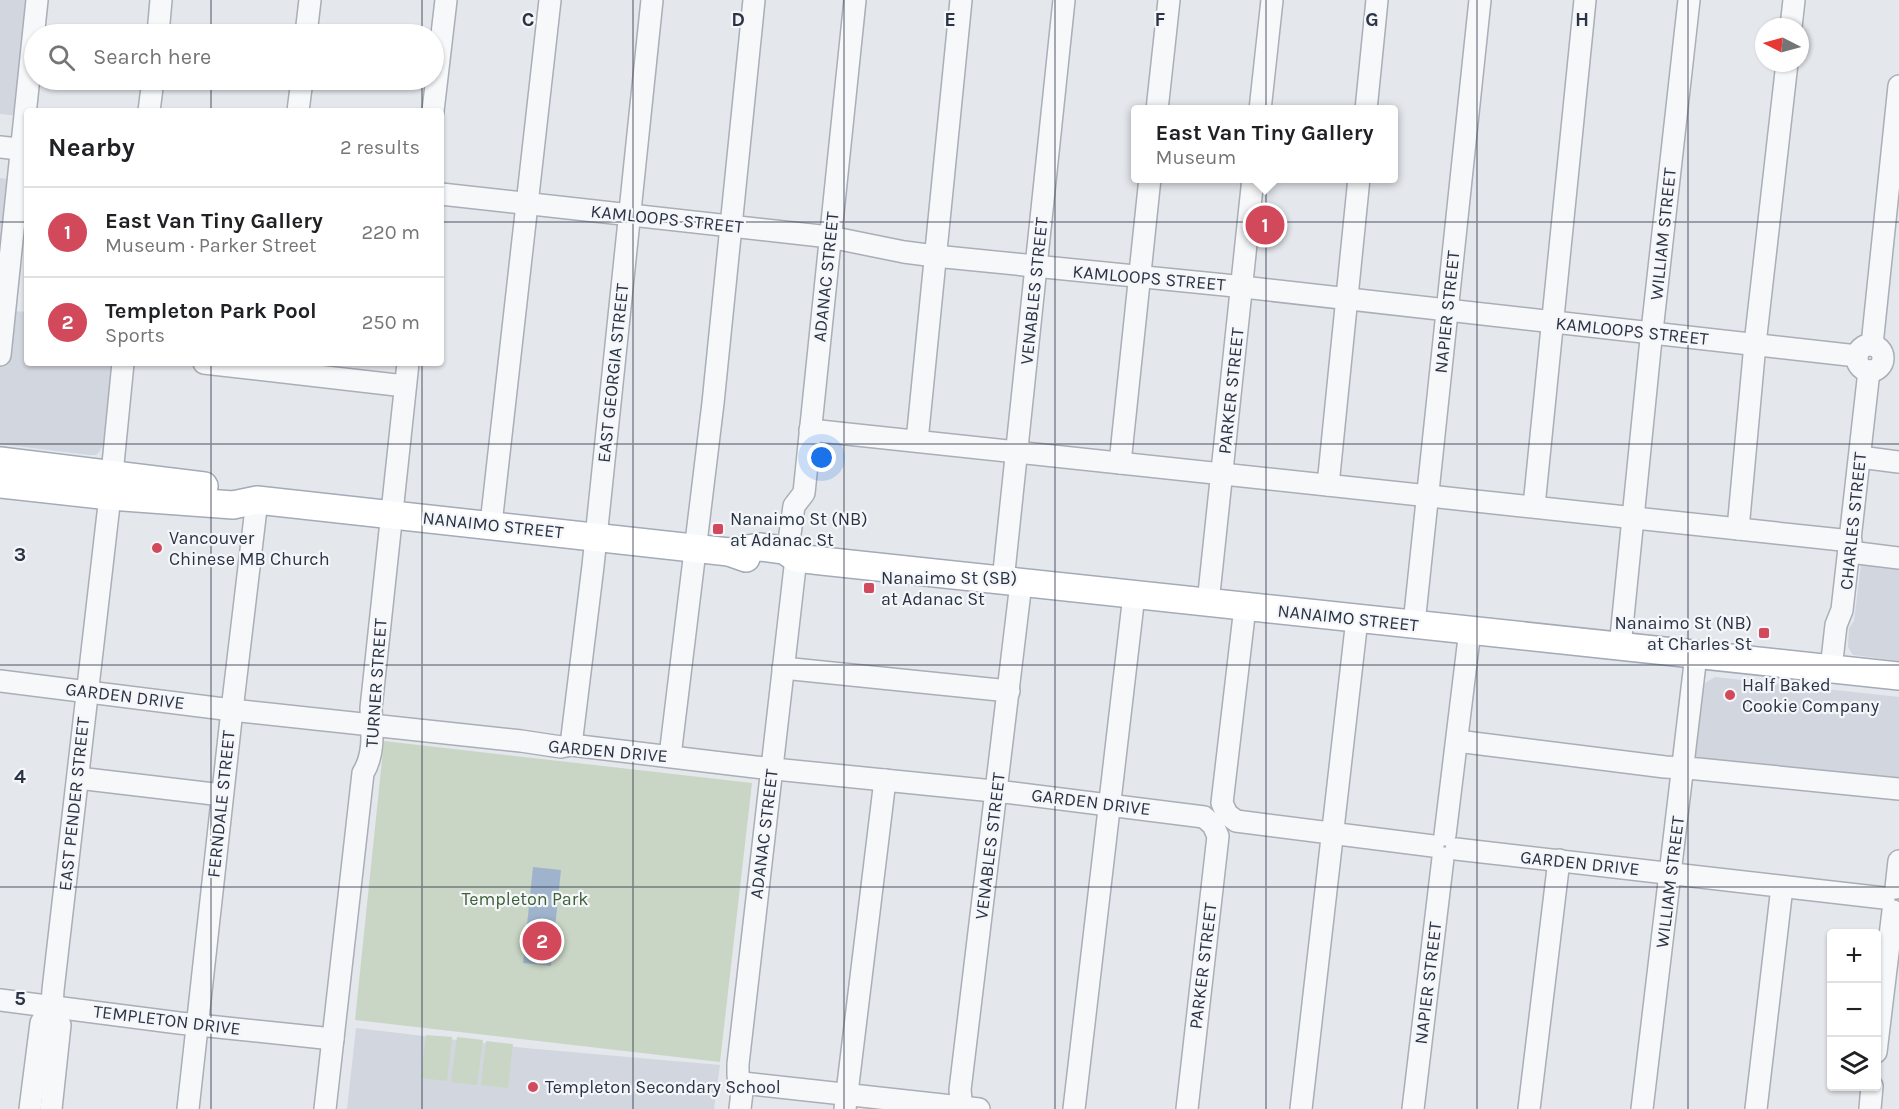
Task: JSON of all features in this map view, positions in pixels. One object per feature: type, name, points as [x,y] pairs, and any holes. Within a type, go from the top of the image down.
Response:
[{"type":"main road","name":"NANAIMO STREET","points":[[0,461],[111,485],[233,505],[257,500],[392,513],[729,552],[757,562],[782,565],[790,554],[1012,582],[1899,676]]},
{"type":"main road","name":"NANAIMO STREET","points":[[0,484],[111,485]]},
{"type":"street","points":[[35,24],[37,0]]},
{"type":"street","points":[[159,24],[161,0]]},
{"type":"street","points":[[307,24],[310,0]]},
{"type":"street","points":[[443,24],[446,0]]},
{"type":"street","points":[[491,524],[550,0]]},
{"type":"street","name":"EAST GEORGIA STREET","points":[[571,745],[596,536],[652,0]]},
{"type":"street","points":[[670,756],[713,403],[754,0]]},
{"type":"street","name":"ADANAC STREET","points":[[740,1109],[743,1083],[738,1076],[738,1064],[783,668],[789,541],[795,506],[804,493],[855,0]]},
{"type":"street","points":[[917,441],[961,0]]},
{"type":"street","name":"VENABLES STREET","points":[[968,1108],[960,1090],[1009,691],[1017,452],[1064,0]]},
{"type":"street","points":[[1158,105],[1169,0]]},
{"type":"street","points":[[1261,105],[1272,0]]},
{"type":"street","points":[[1366,105],[1377,0]]},
{"type":"street","name":"NAPIER STREET","points":[[1414,624],[1480,0]]},
{"type":"street","points":[[1534,506],[1585,0]]},
{"type":"street","name":"WILLIAM STREET","points":[[1620,647],[1632,517],[1689,0]]},
{"type":"street","points":[[1792,18],[1794,0]]},
{"type":"street","points":[[1738,529],[1755,344],[1786,72]]},
{"type":"street","name":"CHARLES STREET","points":[[1831,669],[1836,625],[1842,610],[1860,457],[1889,268],[1899,86]]},
{"type":"street","points":[[28,108],[30,90]]},
{"type":"street","points":[[149,108],[152,90]]},
{"type":"street","points":[[298,108],[301,90]]},
{"type":"street","points":[[434,108],[436,90]]},
{"type":"street","points":[[0,147],[24,150]]},
{"type":"street","points":[[0,355],[24,158]]},
{"type":"street","points":[[1120,463],[1150,183]]},
{"type":"street","name":"PARKER STREET","points":[[1209,603],[1252,183]]},
{"type":"street","points":[[1328,485],[1359,183]]},
{"type":"street","name":"KAMLOOPS STREET","points":[[444,195],[830,237],[935,256],[1241,287],[1876,358]]},
{"type":"street","name":"EAST PENDER STREET","points":[[30,1109],[41,1023],[52,1006],[123,366]]},
{"type":"street","points":[[254,366],[405,386]]},
{"type":"street","name":"TURNER STREET","points":[[326,1109],[363,772],[370,762],[371,708],[408,366]]},
{"type":"street","points":[[810,430],[1738,529],[1850,547],[1899,558]]},
{"type":"street","points":[[1860,457],[1899,462]]},
{"type":"street","name":"FERNDALE STREET","points":[[188,1109],[257,500]]},
{"type":"street","points":[[1074,1109],[1134,595]]},
{"type":"street","name":"PARKER STREET","points":[[1187,1109],[1245,607]]},
{"type":"street","points":[[1302,1109],[1357,619]]},
{"type":"street","name":"NAPIER STREET","points":[[1413,1109],[1470,630]]},
{"type":"street","name":"WILLIAM STREET","points":[[1641,1109],[1696,655]]},
{"type":"street","points":[[783,668],[1009,691]]},
{"type":"street","name":"GARDEN DRIVE","points":[[0,681],[561,747],[571,745],[772,769],[1110,804],[1332,834],[1894,899]]},
{"type":"street","points":[[1457,741],[1684,768],[1899,789]]},
{"type":"street","points":[[78,778],[222,795]]},
{"type":"street","points":[[846,1101],[885,780]]},
{"type":"street","points":[[1528,1109],[1559,860]]},
{"type":"street","points":[[1878,1037],[1899,861]]},
{"type":"street","points":[[1756,1109],[1782,887]]},
{"type":"street","name":"TEMPLETON DRIVE","points":[[0,1000],[333,1039]]},
{"type":"street","name":"EAST PENDER STREET","points":[[51,1109],[60,1025],[52,1006]]},
{"type":"street","points":[[743,1083],[846,1101],[968,1108]]},
{"type":"street","points":[[1870,1109],[1872,1091]]},
{"type":"shaded area","points":[[0,0],[37,0],[33,24],[24,24],[24,89],[20,116],[0,114]]},
{"type":"shaded area","points":[[0,178],[13,180],[0,303]]},
{"type":"shaded area","points":[[0,310],[24,312],[24,366],[113,366],[103,445],[96,455],[0,444]]},
{"type":"shaded area","points":[[1899,562],[1899,661],[1853,655],[1848,647],[1849,628],[1854,621],[1861,564]]},
{"type":"shaded area","points":[[1715,677],[1899,697],[1899,786],[1694,761],[1703,688],[1705,683]]},
{"type":"shaded area","name":"Templeton Secondary School","points":[[356,1028],[525,1048],[720,1065],[714,1109],[347,1109]]},
{"type":"green space","name":"Templeton Park","points":[[384,741],[752,783],[720,1062],[355,1020]]},
{"type":"green space","points":[[426,1035],[452,1037],[447,1081],[421,1078]]},
{"type":"green space","points":[[457,1037],[483,1040],[477,1085],[451,1082]]},
{"type":"green space","points":[[486,1041],[513,1044],[508,1088],[481,1085]]},
{"type":"water","points":[[533,867],[561,870],[551,966],[523,963]]},
{"type":"place","name":"East Van Tiny Gallery","points":[[1265,225]]},
{"type":"place","name":"Nanaimo St (NB) at Adanac St","points":[[718,529]]},
{"type":"place","name":"Vancouver Chinese MB Church","points":[[157,548]]},
{"type":"place","name":"Nanaimo St (SB) at Adanac St","points":[[869,588]]},
{"type":"place","name":"Nanaimo St (NB) at Charles St","points":[[1764,633]]},
{"type":"place","name":"Half Baked Cookie Company","points":[[1730,695]]},
{"type":"place","name":"Templeton Park Pool","points":[[542,941]]},
{"type":"place","name":"Templeton Secondary School","points":[[533,1087]]}]
